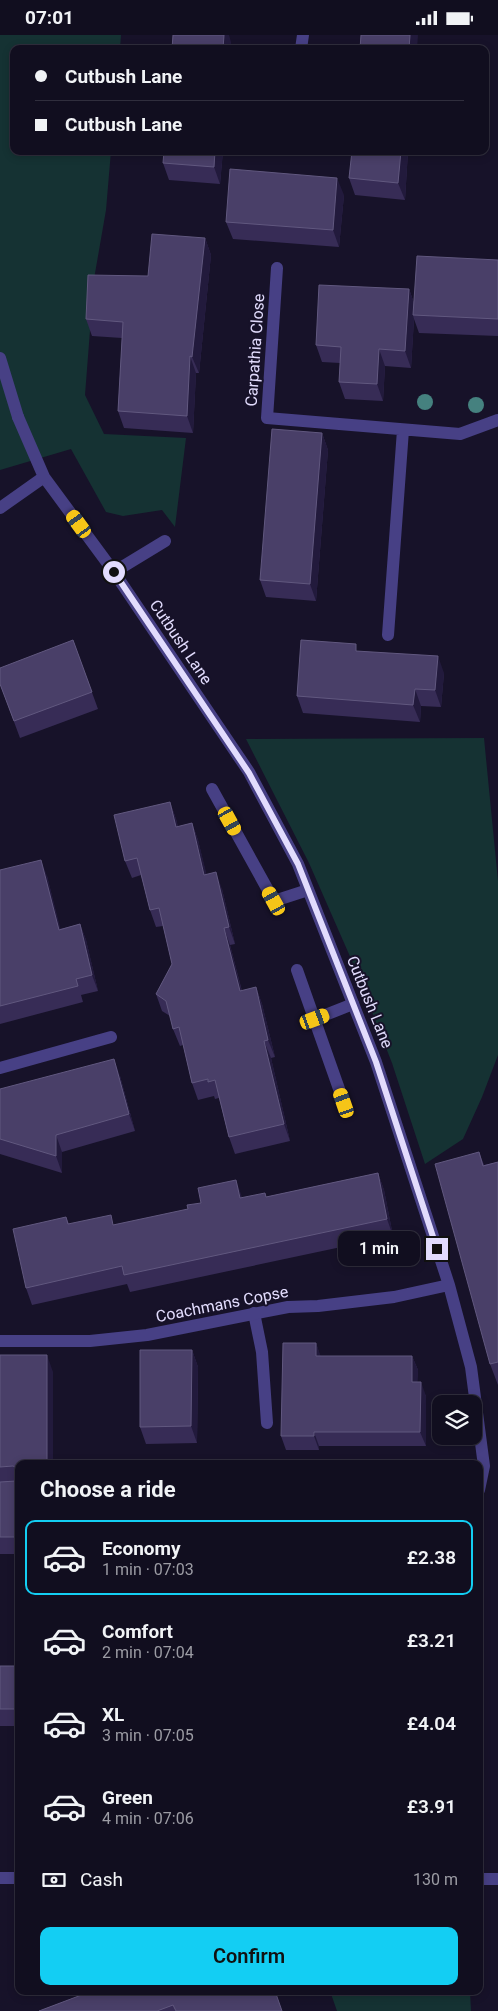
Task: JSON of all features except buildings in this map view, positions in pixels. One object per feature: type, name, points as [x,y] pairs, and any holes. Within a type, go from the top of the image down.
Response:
[{"type":"street","name":"Carpathia Close","points":[[277,268],[267,418],[460,434],[498,420]]},
{"type":"street","name":"Cutbush Lane","points":[[0,358],[18,417],[44,477],[114,572],[249,773],[298,864],[376,1062],[449,1285],[471,1367],[484,1466],[483,1471]]},
{"type":"street","points":[[388,635],[403,430]]},
{"type":"street","points":[[0,508],[44,477]]},
{"type":"street","points":[[114,572],[165,541]]},
{"type":"street","points":[[212,789],[274,901],[308,890]]},
{"type":"street","points":[[298,970],[344,1103]]},
{"type":"street","points":[[315,1019],[353,1005]]},
{"type":"street","points":[[0,1068],[111,1037]]},
{"type":"street","name":"Coachmans Copse","points":[[0,1341],[90,1341],[148,1335],[288,1307],[318,1306],[394,1297],[449,1285]]},
{"type":"street","points":[[254,1313],[262,1352],[267,1423]]},
{"type":"street","points":[[0,1878],[15,1878]]},
{"type":"street","points":[[483,1879],[498,1879]]},
{"type":"green space","points":[[0,35],[121,35],[120,45],[10,45],[10,155],[111,155],[106,210],[94,279],[85,395],[104,434],[186,438],[175,527],[162,510],[123,516],[106,512],[71,449],[0,470]]},
{"type":"green space","points":[[484,738],[498,881],[498,1055],[463,1139],[425,1164],[392,1063],[352,961],[309,863],[246,739]]},
{"type":"green space","points":[[331,1995],[470,1995],[471,2011],[337,2011]]},
{"type":"route","points":[[114,572],[249,773],[298,864],[376,1062],[437,1249]]}]
